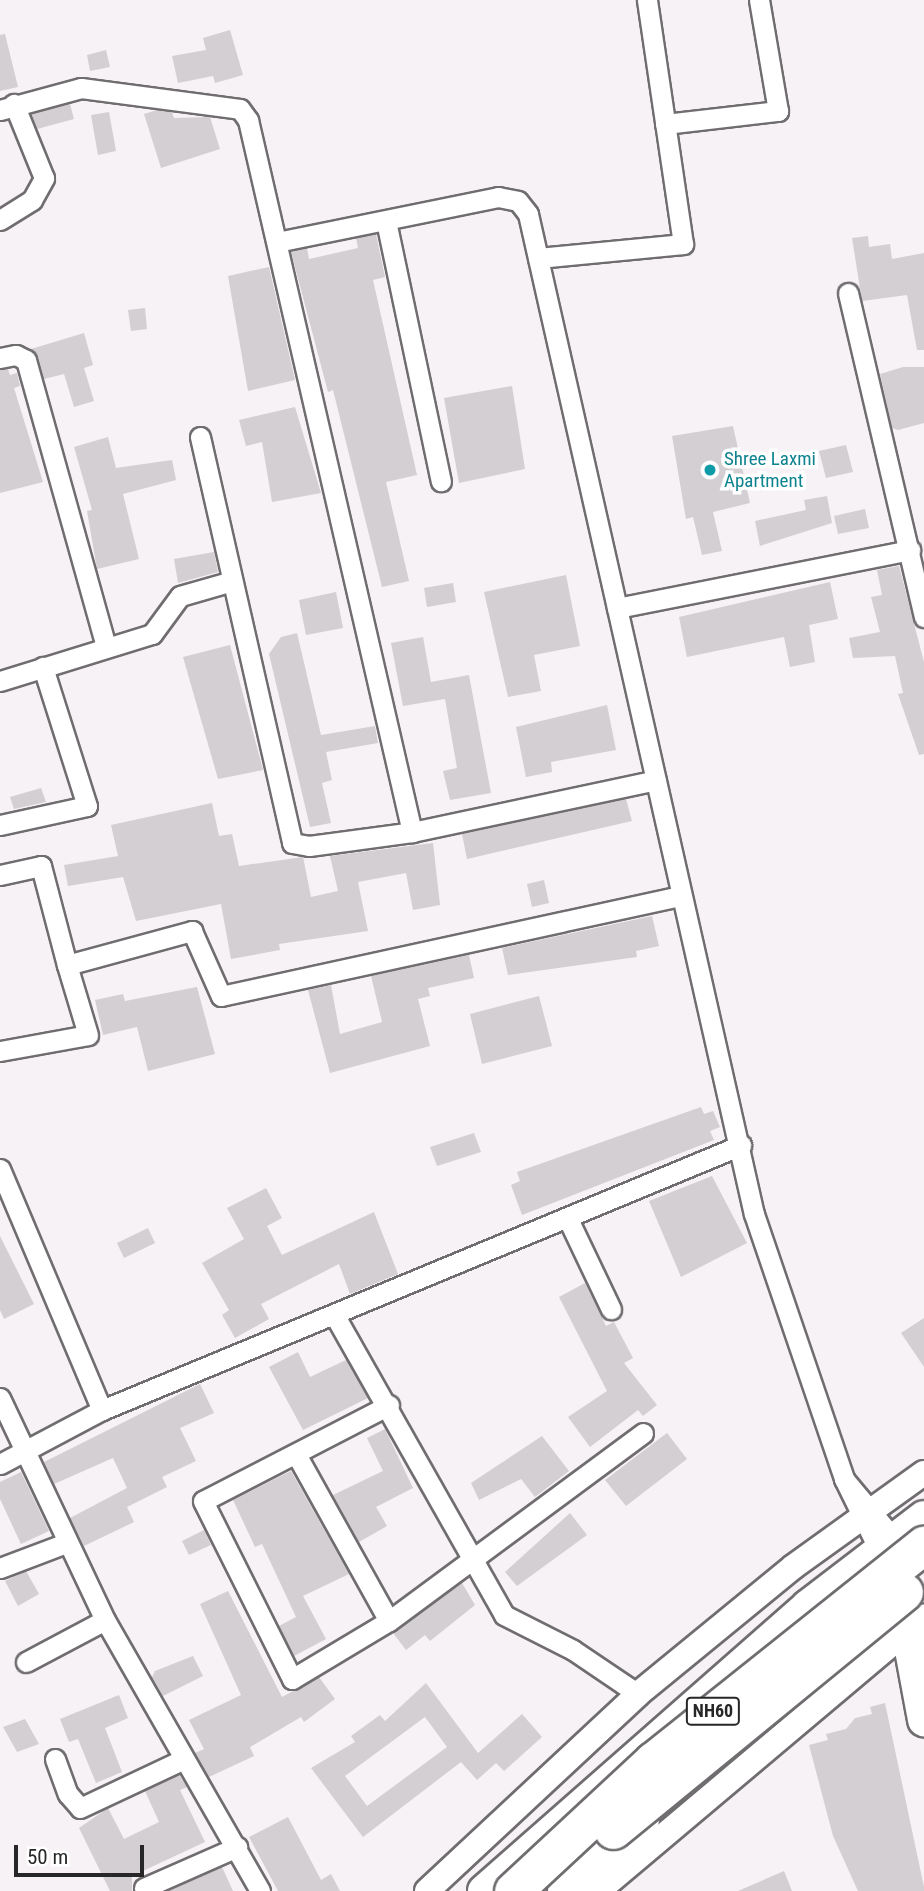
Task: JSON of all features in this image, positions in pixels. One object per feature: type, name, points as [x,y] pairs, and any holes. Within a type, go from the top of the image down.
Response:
[{"type":"highway","name":"NH60","points":[[513,1891],[653,1760],[899,1544]]},
{"type":"highway","name":"NH60","points":[[546,1891],[723,1736],[918,1604]]},
{"type":"main road","points":[[484,1891],[609,1776],[899,1544],[924,1517]]},
{"type":"main road","points":[[899,1544],[918,1604],[924,1720]]},
{"type":"main road","points":[[564,1891],[725,1750],[918,1604]]},
{"type":"street","points":[[538,258],[683,244],[647,0]]},
{"type":"street","points":[[665,124],[778,111],[759,0]]},
{"type":"street","points":[[0,220],[24,208],[42,191],[44,178],[7,107],[81,88],[240,109],[248,120],[412,832]]},
{"type":"street","points":[[277,242],[510,198],[528,215],[681,896],[741,1145],[754,1214],[844,1479],[865,1513],[899,1544]]},
{"type":"street","points":[[386,220],[441,481]]},
{"type":"street","points":[[848,293],[924,617]]},
{"type":"street","points":[[0,358],[16,355],[26,360],[106,646]]},
{"type":"street","points":[[200,437],[288,838],[309,846],[412,832],[656,780]]},
{"type":"street","points":[[617,608],[910,550]]},
{"type":"street","points":[[1,677],[152,634],[180,596],[232,581]]},
{"type":"street","points":[[0,825],[87,806],[43,667]]},
{"type":"street","points":[[0,875],[41,866],[88,1035],[0,1051]]},
{"type":"street","points":[[67,965],[192,931],[221,996],[681,896]]},
{"type":"street","points":[[0,1464],[102,1410],[335,1316],[741,1145]]},
{"type":"street","points":[[0,1168],[102,1410]]},
{"type":"street","points":[[568,1219],[611,1309]]},
{"type":"street","points":[[335,1316],[389,1405],[505,1615],[573,1650],[638,1694]]},
{"type":"street","points":[[0,1398],[105,1620],[182,1760],[237,1847],[260,1891]]},
{"type":"street","points":[[389,1405],[203,1501],[292,1679],[389,1621],[643,1433]]},
{"type":"street","points":[[296,1454],[389,1621]]},
{"type":"street","points":[[428,1891],[638,1694],[865,1513],[924,1472]]},
{"type":"street","points":[[0,1568],[66,1542]]},
{"type":"street","points":[[598,1891],[918,1604]]},
{"type":"street","points":[[26,1661],[105,1620]]},
{"type":"street","points":[[55,1759],[68,1794],[80,1808],[182,1760]]},
{"type":"street","points":[[144,1888],[237,1847]]},
{"type":"building","points":[[230,30],[243,75],[215,83],[213,76],[178,83],[172,56],[206,50],[203,38]]},
{"type":"building","points":[[5,34],[18,87],[0,91],[0,35]]},
{"type":"building","points":[[106,50],[110,67],[90,71],[87,55]]},
{"type":"building","points":[[70,104],[74,119],[37,129],[31,114]]},
{"type":"building","points":[[157,110],[172,112],[174,118],[210,117],[220,149],[161,168],[144,114]]},
{"type":"building","points":[[109,112],[116,151],[98,155],[91,115]]},
{"type":"building","points":[[376,234],[385,277],[373,280],[417,475],[386,482],[409,581],[382,587],[333,390],[328,392],[291,252],[307,248],[309,259],[358,248],[356,238]]},
{"type":"building","points":[[868,236],[869,247],[890,244],[892,259],[924,253],[924,350],[917,350],[907,295],[862,301],[852,238]]},
{"type":"building","points":[[269,267],[295,380],[248,391],[228,276]]},
{"type":"building","points":[[145,308],[147,329],[131,331],[128,310]]},
{"type":"building","points":[[84,333],[93,365],[84,368],[94,401],[74,407],[64,374],[44,379],[31,349]]},
{"type":"building","points":[[903,367],[924,367],[924,423],[898,430],[892,428],[880,374]]},
{"type":"building","points":[[8,369],[10,375],[17,373],[20,386],[14,388],[43,482],[0,493],[0,370]]},
{"type":"building","points":[[512,386],[525,469],[459,483],[444,398]]},
{"type":"building","points":[[295,407],[321,493],[272,502],[262,442],[246,446],[239,420]]},
{"type":"building","name":"Shree Laxmi Apartment","points":[[733,426],[750,503],[713,512],[722,551],[702,555],[693,517],[686,519],[672,436]]},
{"type":"building","points":[[108,437],[116,468],[172,460],[176,480],[123,494],[139,559],[97,569],[87,511],[92,510],[74,447]]},
{"type":"building","points":[[846,445],[853,472],[826,478],[819,451]]},
{"type":"building","points":[[827,496],[832,523],[760,546],[755,521],[806,510],[804,500]]},
{"type":"building","points":[[865,509],[869,528],[838,534],[834,516]]},
{"type":"building","points":[[214,552],[218,572],[178,583],[174,559]]},
{"type":"building","points":[[899,566],[924,662],[924,754],[919,755],[898,694],[903,693],[895,656],[853,658],[849,638],[880,632],[871,597],[882,595],[877,570]]},
{"type":"building","points":[[566,575],[580,646],[534,655],[541,691],[508,697],[484,592]]},
{"type":"building","points":[[830,582],[838,619],[809,625],[815,662],[790,667],[784,637],[687,657],[679,617]]},
{"type":"building","points":[[453,583],[456,602],[427,607],[424,588]]},
{"type":"building","points":[[336,592],[343,628],[306,635],[299,600]]},
{"type":"building","points":[[297,633],[321,735],[375,726],[378,743],[326,752],[332,780],[322,783],[331,823],[310,827],[269,654],[281,637]]},
{"type":"building","points":[[423,637],[431,682],[469,675],[491,793],[450,800],[443,771],[457,768],[445,699],[403,706],[391,643]]},
{"type":"building","points":[[230,645],[263,770],[218,779],[183,657]]},
{"type":"building","points":[[607,705],[616,750],[551,762],[552,772],[526,777],[516,727]]},
{"type":"building","points":[[41,788],[46,802],[14,809],[10,797]]},
{"type":"building","points":[[626,799],[632,821],[467,859],[462,834]]},
{"type":"building","points":[[212,803],[219,836],[232,834],[239,866],[303,857],[311,897],[338,891],[330,856],[433,843],[440,905],[413,910],[406,873],[358,882],[368,931],[279,944],[280,950],[231,959],[221,904],[136,921],[123,877],[68,886],[64,865],[118,856],[111,825]]},
{"type":"building","points":[[544,880],[549,903],[532,907],[527,884]]},
{"type":"building","points":[[652,916],[659,946],[636,951],[637,957],[508,975],[502,948]]},
{"type":"building","points":[[469,955],[474,978],[428,988],[430,996],[418,999],[430,1046],[330,1073],[308,990],[331,985],[340,1034],[382,1022],[371,976]]},
{"type":"building","points":[[197,987],[215,1054],[148,1071],[137,1027],[103,1035],[95,1000],[123,994],[125,1001]]},
{"type":"building","points":[[539,996],[552,1046],[482,1064],[470,1014]]},
{"type":"building","points":[[701,1107],[704,1114],[713,1111],[720,1127],[710,1131],[714,1140],[522,1215],[511,1185],[520,1181],[517,1172]]},
{"type":"building","points":[[474,1133],[481,1152],[437,1166],[430,1147]]},
{"type":"building","points":[[712,1176],[747,1243],[681,1277],[649,1201]]},
{"type":"building","points":[[266,1188],[282,1218],[267,1226],[282,1255],[374,1212],[398,1274],[350,1294],[339,1264],[261,1304],[269,1319],[235,1338],[222,1315],[229,1310],[202,1263],[244,1239],[227,1208]]},
{"type":"building","points":[[148,1228],[155,1243],[124,1258],[117,1243]]},
{"type":"building","points":[[0,1236],[34,1304],[4,1319],[0,1310]]},
{"type":"building","points":[[585,1283],[606,1326],[614,1322],[633,1358],[624,1363],[657,1405],[643,1416],[638,1410],[590,1447],[568,1417],[607,1391],[559,1297]]},
{"type":"building","points":[[924,1318],[924,1367],[901,1333]]},
{"type":"building","points":[[298,1352],[310,1377],[346,1360],[368,1398],[303,1430],[269,1367]]},
{"type":"building","points":[[200,1384],[214,1413],[180,1428],[196,1461],[162,1477],[167,1487],[127,1507],[134,1522],[84,1546],[70,1518],[127,1488],[113,1458],[54,1484],[44,1462]]},
{"type":"building","points":[[385,1429],[413,1488],[376,1507],[387,1526],[359,1542],[333,1495],[383,1471],[367,1438]]},
{"type":"building","points":[[667,1433],[687,1459],[626,1506],[605,1480]]},
{"type":"building","points":[[542,1436],[569,1471],[535,1497],[521,1479],[479,1500],[471,1483]]},
{"type":"building","points":[[291,1471],[349,1574],[303,1596],[326,1639],[294,1656],[279,1626],[296,1617],[262,1544],[255,1547],[233,1500]]},
{"type":"building","points":[[21,1472],[49,1531],[21,1544],[0,1499],[0,1482]]},
{"type":"building","points":[[570,1513],[587,1535],[517,1586],[505,1572]]},
{"type":"building","points":[[204,1530],[211,1545],[189,1555],[182,1541]]},
{"type":"building","points":[[26,1571],[39,1594],[18,1606],[5,1581]]},
{"type":"building","points":[[462,1583],[475,1605],[430,1641],[425,1635],[406,1650],[393,1633]]},
{"type":"building","points":[[228,1591],[282,1697],[319,1677],[335,1699],[304,1722],[301,1717],[250,1747],[254,1756],[209,1777],[195,1753],[204,1749],[189,1720],[241,1695],[200,1604]]},
{"type":"building","points":[[193,1656],[203,1676],[163,1696],[152,1677],[155,1671]]},
{"type":"building","points":[[426,1683],[478,1753],[522,1714],[542,1737],[504,1771],[496,1763],[477,1780],[461,1762],[363,1837],[311,1768],[355,1742],[351,1736],[380,1715],[385,1721]],"holes":[[[425,1717],[447,1747],[367,1806],[345,1776]]]},
{"type":"building","points":[[119,1695],[128,1718],[105,1728],[122,1772],[96,1783],[78,1739],[69,1742],[60,1719]]},
{"type":"building","points":[[885,1703],[924,1891],[858,1891],[833,1836],[809,1745],[828,1740],[826,1734],[846,1729],[855,1718],[872,1714],[870,1707]]},
{"type":"building","points":[[25,1719],[39,1744],[17,1752],[3,1727]]},
{"type":"building","points":[[179,1775],[187,1787],[180,1790],[205,1842],[132,1876],[132,1891],[110,1891],[79,1828],[108,1808],[124,1839],[159,1822],[145,1791]]},
{"type":"building","points":[[288,1817],[321,1880],[331,1874],[340,1891],[278,1891],[249,1837]]},
{"type":"building","points":[[222,1867],[233,1891],[168,1891]]},
{"type":"building","points":[[784,1871],[792,1891],[738,1891]]},
{"type":"place","name":"Shree Laxmi Apartment","points":[[710,470]]}]
